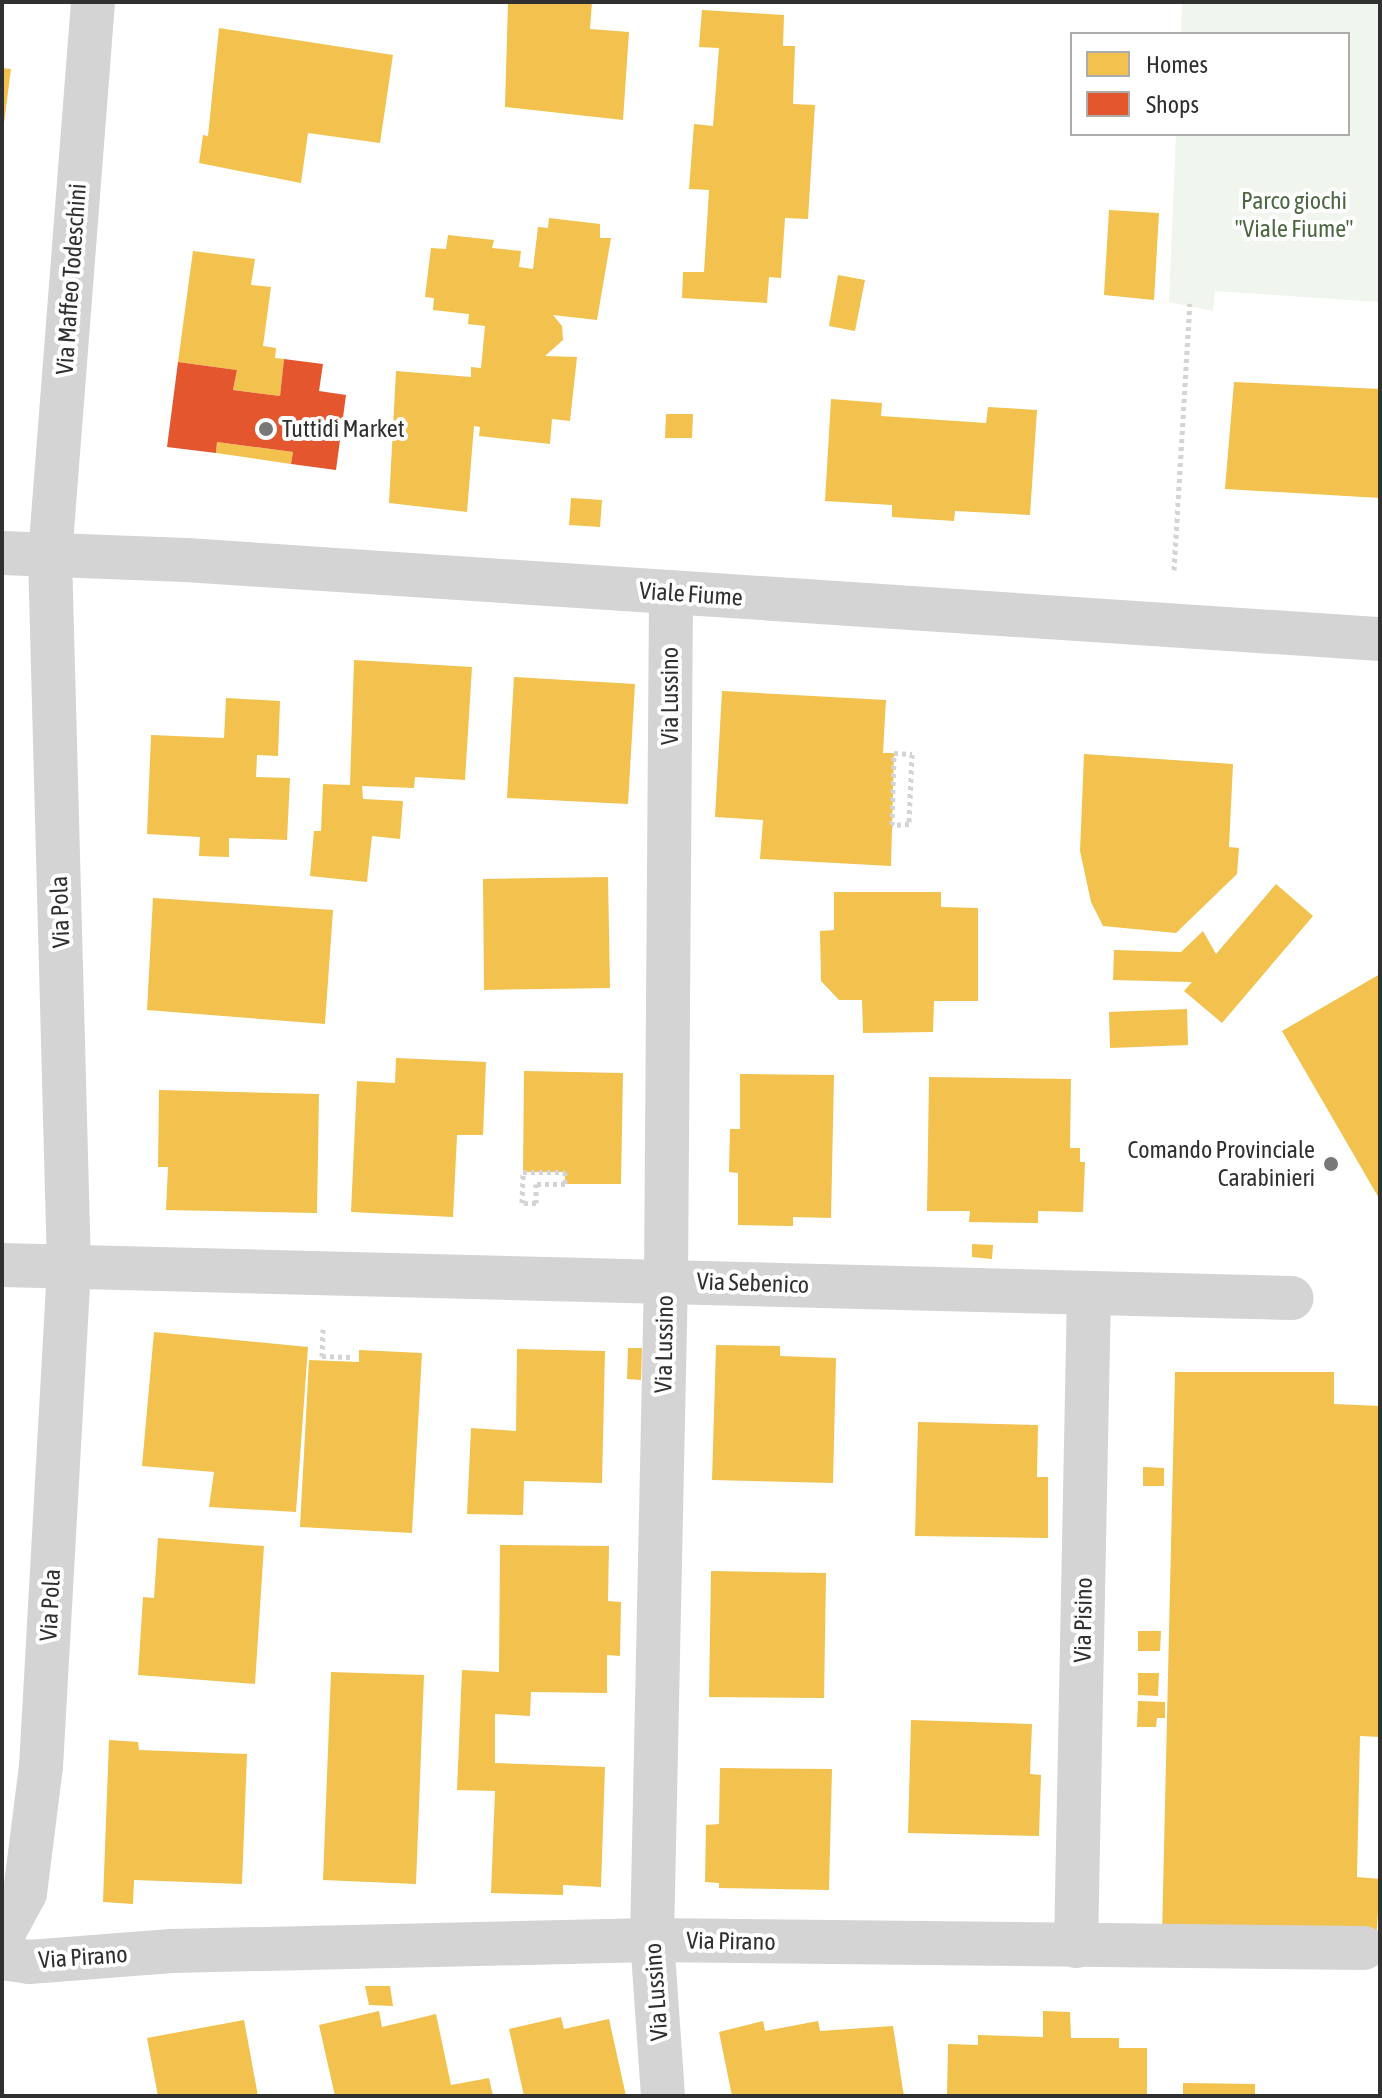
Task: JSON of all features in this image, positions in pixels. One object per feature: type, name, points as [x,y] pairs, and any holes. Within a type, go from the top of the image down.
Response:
[{"type":"street","name":"Via Maffeo Todeschini","points":[[50,556],[93,2]]},
{"type":"street","name":"Viale Fiume","points":[[2,553],[186,560],[1380,639]]},
{"type":"street","name":"Via Pola","points":[[2,1936],[25,1893],[41,1767],[69,1267],[50,556]]},
{"type":"street","name":"Via Lussino","points":[[663,2096],[652,1940],[666,1279],[671,592]]},
{"type":"street","points":[[2,1265],[69,1267]]},
{"type":"street","name":"Via Sebenico","points":[[69,1267],[666,1279],[1089,1295],[1292,1298]]},
{"type":"street","name":"Via Pisino","points":[[1076,1946],[1089,1295]]},
{"type":"street","name":"Via Pirano","points":[[2,1958],[29,1962],[172,1951],[652,1940],[1364,1948]]},
{"type":"path","points":[[1171,626],[1190,303]]},
{"type":"path","points":[[894,753],[912,754],[909,824],[892,825],[894,753]]},
{"type":"path","points":[[523,1172],[565,1172],[565,1184],[536,1184],[536,1203],[522,1203],[523,1172]]},
{"type":"path","points":[[323,1341],[322,1356],[350,1357]]},
{"type":"green space","name":"Parco giochi \"Viale Fiume\"","points":[[1182,2],[1380,2],[1380,302],[1215,291],[1213,311],[1169,302],[1176,136],[1350,136],[1350,32],[1181,32]]},
{"type":"building: Homes","points":[[508,2],[592,2],[590,29],[629,32],[623,120],[505,107]]},
{"type":"building: Homes","points":[[702,10],[784,15],[783,46],[795,46],[793,104],[815,105],[808,219],[785,218],[781,278],[769,277],[767,303],[682,298],[683,272],[704,272],[709,190],[689,189],[694,124],[713,126],[719,48],[699,47]]},
{"type":"building: Homes","points":[[219,28],[393,55],[380,143],[308,133],[301,183],[199,163],[203,135],[208,136]]},
{"type":"building: Homes","points":[[2,68],[11,69],[4,123],[2,123]]},
{"type":"building: Homes","points":[[1109,210],[1159,213],[1154,300],[1104,295]]},
{"type":"building: Homes","points":[[549,218],[600,224],[600,238],[611,238],[597,320],[553,315],[562,326],[563,340],[545,356],[577,357],[570,421],[552,419],[550,444],[479,436],[480,427],[474,426],[467,512],[389,503],[396,371],[471,377],[471,367],[481,368],[485,326],[468,324],[469,314],[433,310],[434,298],[425,297],[431,248],[446,249],[448,235],[494,240],[492,248],[521,251],[519,267],[533,269],[538,227],[548,228]]},
{"type":"building: Homes","points":[[193,251],[255,259],[251,285],[271,287],[263,346],[276,348],[275,358],[284,359],[280,396],[233,390],[237,370],[178,362]]},
{"type":"building: Homes","points":[[838,275],[865,280],[855,331],[829,326]]},
{"type":"building: Homes","points":[[1234,382],[1380,389],[1380,498],[1225,489]]},
{"type":"building: Homes","points":[[831,399],[882,403],[881,416],[986,423],[988,407],[1037,410],[1030,515],[955,511],[954,521],[892,517],[892,505],[825,501]]},
{"type":"building: Homes","points":[[666,414],[693,414],[692,438],[665,438]]},
{"type":"building: Homes","points":[[217,442],[293,452],[291,464],[216,453]]},
{"type":"building: Homes","points":[[571,498],[602,500],[600,527],[569,525]]},
{"type":"building: Homes","points":[[354,660],[472,667],[465,780],[415,777],[414,788],[362,786],[363,799],[403,801],[400,839],[372,836],[367,882],[310,876],[314,831],[321,831],[323,784],[350,785]]},
{"type":"building: Homes","points":[[514,677],[635,684],[628,804],[507,798]]},
{"type":"building: Homes","points":[[722,691],[886,700],[883,753],[894,753],[891,866],[760,859],[763,820],[715,817]]},
{"type":"building: Homes","points":[[226,698],[280,701],[278,756],[257,755],[256,777],[290,778],[287,840],[229,838],[229,857],[199,856],[200,837],[147,834],[151,735],[224,738]]},
{"type":"building: Homes","points":[[1084,754],[1233,764],[1229,847],[1239,848],[1237,874],[1176,933],[1103,926],[1091,902],[1080,851]]},
{"type":"building: Homes","points":[[608,877],[610,988],[484,990],[483,879]]},
{"type":"building: Homes","points":[[1276,884],[1313,916],[1222,1023],[1184,991],[1192,982],[1113,980],[1114,950],[1181,952],[1203,931],[1216,954]]},
{"type":"building: Homes","points":[[834,892],[941,892],[941,907],[978,908],[978,1001],[934,1001],[933,1032],[863,1033],[862,1000],[839,1000],[821,981],[820,931],[834,930]]},
{"type":"building: Homes","points":[[153,898],[333,910],[325,1024],[147,1010]]},
{"type":"building: Homes","points":[[1380,974],[1380,1200],[1282,1031]]},
{"type":"building: Homes","points":[[1187,1009],[1188,1045],[1110,1048],[1109,1012]]},
{"type":"building: Homes","points":[[396,1058],[486,1062],[483,1135],[457,1135],[453,1217],[351,1212],[357,1081],[395,1083]]},
{"type":"building: Homes","points":[[524,1071],[623,1073],[621,1184],[565,1184],[565,1172],[523,1172]]},
{"type":"building: Homes","points":[[740,1074],[834,1075],[831,1218],[793,1217],[793,1226],[738,1225],[738,1173],[729,1172],[730,1129],[740,1129]]},
{"type":"building: Homes","points":[[929,1077],[1071,1079],[1070,1148],[1080,1148],[1080,1162],[1085,1162],[1083,1212],[1038,1211],[1038,1223],[969,1222],[970,1211],[927,1211]]},
{"type":"building: Homes","points":[[159,1090],[319,1094],[317,1213],[166,1210],[168,1167],[158,1167]]},
{"type":"building: Homes","points":[[972,1244],[993,1245],[992,1259],[972,1257]]},
{"type":"building: Homes","points":[[154,1332],[308,1347],[296,1512],[209,1507],[214,1472],[142,1466]]},
{"type":"building: Homes","points":[[716,1345],[780,1346],[780,1356],[836,1358],[833,1483],[712,1480]]},
{"type":"building: Homes","points":[[628,1348],[642,1348],[641,1380],[627,1379]]},
{"type":"building: Homes","points":[[517,1349],[605,1351],[602,1483],[524,1481],[523,1515],[467,1514],[471,1428],[516,1431]]},
{"type":"building: Homes","points":[[359,1350],[422,1353],[412,1533],[300,1527],[309,1360],[359,1362]]},
{"type":"building: Homes","points":[[1175,1372],[1334,1372],[1334,1404],[1380,1406],[1380,1737],[1360,1736],[1357,1877],[1380,1879],[1376,1944],[1162,1935]]},
{"type":"building: Homes","points":[[918,1422],[1038,1425],[1037,1477],[1048,1477],[1048,1538],[915,1536]]},
{"type":"building: Homes","points":[[1143,1467],[1164,1468],[1164,1486],[1143,1486]]},
{"type":"building: Homes","points":[[158,1538],[264,1546],[255,1684],[138,1675],[143,1597],[154,1598]]},
{"type":"building: Homes","points":[[500,1545],[609,1546],[608,1601],[621,1602],[620,1656],[607,1655],[607,1693],[531,1692],[530,1716],[495,1714],[495,1763],[605,1767],[601,1887],[563,1885],[563,1895],[491,1893],[495,1791],[457,1790],[462,1670],[499,1672]]},
{"type":"building: Homes","points":[[711,1571],[826,1573],[824,1698],[709,1697]]},
{"type":"building: Homes","points":[[1138,1631],[1161,1631],[1160,1651],[1138,1651]]},
{"type":"building: Homes","points":[[331,1672],[424,1675],[416,1884],[323,1880]]},
{"type":"building: Homes","points":[[1138,1673],[1159,1673],[1158,1696],[1138,1695]]},
{"type":"building: Homes","points":[[1138,1701],[1165,1702],[1165,1718],[1157,1718],[1156,1727],[1137,1727]]},
{"type":"building: Homes","points":[[911,1720],[1032,1724],[1030,1774],[1041,1775],[1039,1836],[908,1833]]},
{"type":"building: Homes","points":[[109,1740],[138,1742],[139,1750],[247,1754],[242,1884],[134,1880],[133,1904],[103,1902]]},
{"type":"building: Homes","points":[[720,1768],[832,1769],[829,1890],[719,1888],[719,1883],[705,1882],[706,1825],[719,1824]]},
{"type":"building: Homes","points":[[365,1986],[390,1986],[393,2006],[369,2005]]},
{"type":"building: Homes","points":[[379,2011],[382,2027],[436,2014],[451,2085],[489,2078],[493,2096],[335,2096],[319,2025]]},
{"type":"building: Homes","points":[[1043,2011],[1070,2012],[1071,2038],[1119,2038],[1119,2048],[1147,2048],[1147,2096],[947,2096],[948,2044],[978,2045],[978,2035],[1043,2037]]},
{"type":"building: Homes","points":[[561,2017],[564,2029],[609,2019],[626,2096],[524,2096],[509,2029]]},
{"type":"building: Homes","points":[[244,2020],[258,2096],[158,2096],[147,2038]]},
{"type":"building: Homes","points":[[763,2021],[765,2031],[818,2021],[820,2031],[893,2026],[904,2096],[732,2096],[719,2032]]},
{"type":"building: Homes","points":[[1183,2083],[1255,2084],[1255,2096],[1183,2096]]},
{"type":"building: Shops","points":[[284,359],[323,364],[319,391],[346,395],[336,470],[291,464],[293,452],[217,442],[216,453],[167,447],[178,362],[237,370],[233,390],[280,396]]},
{"type":"place","name":"Tuttidì Market","points":[[266,429]]},
{"type":"place","name":"Comando Provinciale Carabinieri","points":[[1331,1164]]}]
